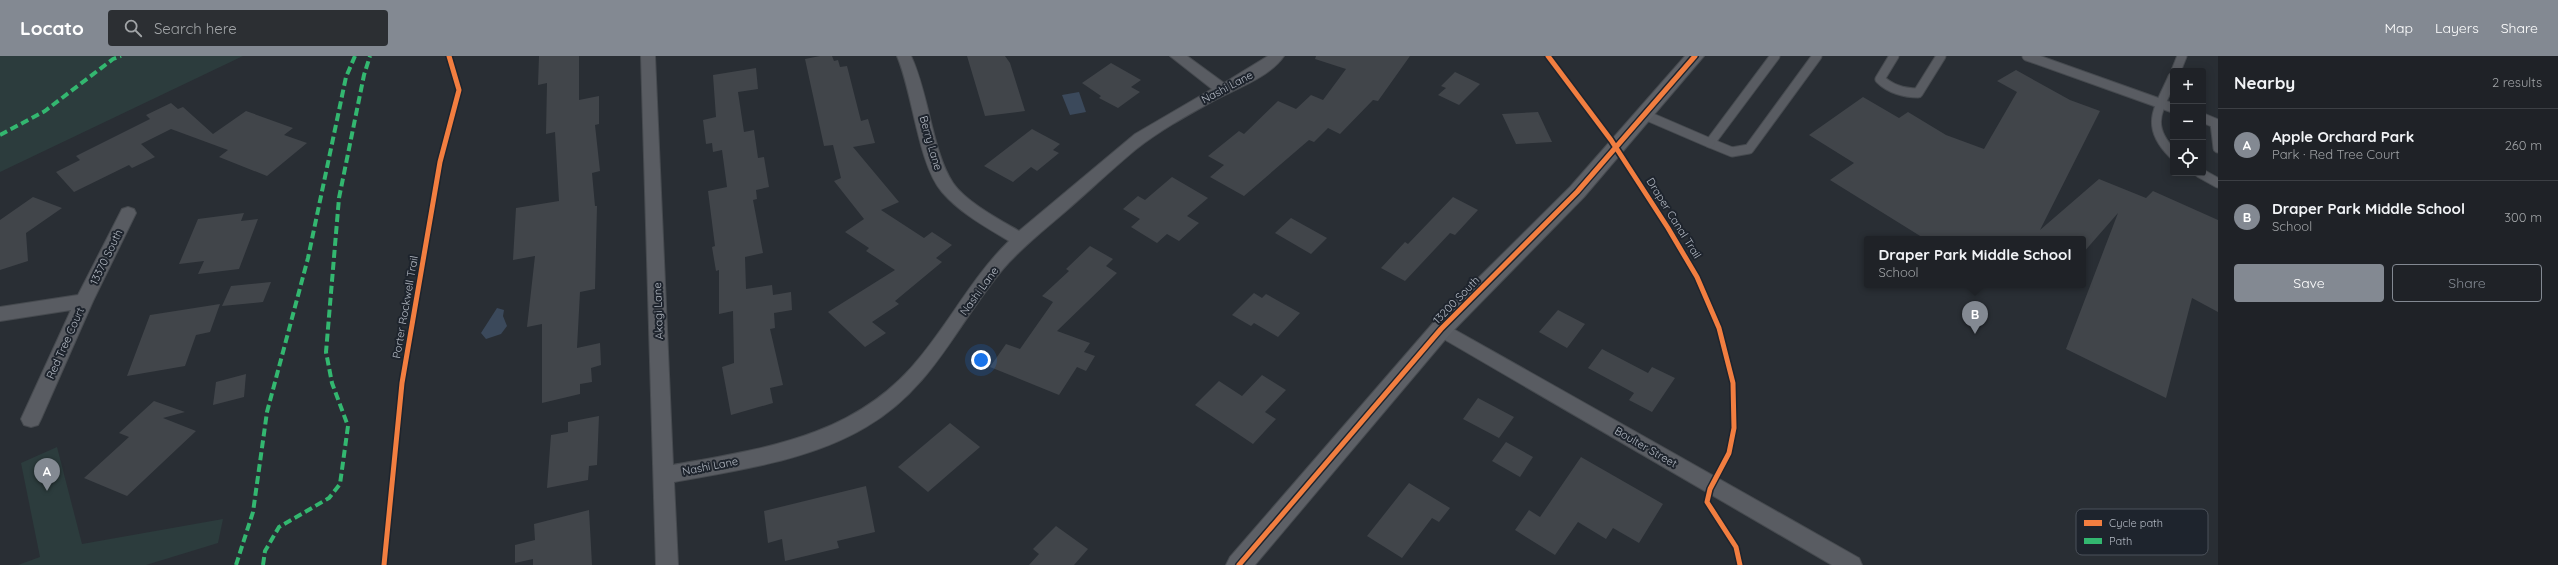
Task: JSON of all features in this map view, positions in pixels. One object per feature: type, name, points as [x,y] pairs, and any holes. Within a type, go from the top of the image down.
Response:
[{"type":"street","name":"Akagi Lane","points":[[648,56],[668,565]]},
{"type":"street","name":"Berry Lane","points":[[904,56],[912,74],[936,166],[948,188],[981,217],[1021,240]]},
{"type":"street","points":[[1177,56],[1223,90]]},
{"type":"street","name":"Nashi Lane","points":[[664,475],[790,449],[838,432],[882,407],[907,387],[925,366],[991,272],[1021,240],[1145,135],[1261,69],[1277,56]]},
{"type":"street","name":"13200 South","points":[[1239,565],[1441,329],[1577,192],[1695,56]]},
{"type":"street","name":"13370 South","points":[[84,301],[128,213]]},
{"type":"street","name":"Red Tree Court","points":[[0,314],[84,301]]},
{"type":"street","name":"Red Tree Court","points":[[30,419],[84,301]]},
{"type":"street","name":"Boulter Street","points":[[1441,329],[1851,565]]},
{"type":"lane","points":[[1710,143],[1775,56]]},
{"type":"lane","points":[[1645,115],[1732,152],[1748,149],[1817,56]]},
{"type":"lane","points":[[1894,56],[1880,79],[1884,83],[1912,94],[1918,93],[1941,56]]},
{"type":"lane","points":[[2027,56],[2170,107]]},
{"type":"lane","points":[[2177,68],[2182,56]]},
{"type":"lane","points":[[2170,84],[2154,120],[2156,135],[2170,151]]},
{"type":"lane","points":[[2206,119],[2215,122],[2216,146],[2218,148]]},
{"type":"lane","points":[[2205,176],[2218,183]]},
{"type":"shaded area","points":[[0,56],[243,56],[0,172]]},
{"type":"shaded area","points":[[57,447],[82,544],[223,519],[218,543],[146,565],[18,565],[40,557],[21,463]]},
{"type":"water","points":[[1079,92],[1086,112],[1070,115],[1062,95]]},
{"type":"water","points":[[497,308],[504,310],[503,316],[507,326],[501,334],[486,339],[481,333]]},
{"type":"building","points":[[539,56],[579,56],[579,100],[599,96],[599,124],[595,125],[600,171],[592,173],[595,206],[597,206],[595,289],[580,292],[577,348],[600,343],[601,365],[591,368],[592,382],[580,384],[580,394],[542,403],[542,324],[527,327],[535,256],[513,260],[516,208],[559,201],[555,132],[546,134],[547,83],[538,85]]},
{"type":"building","points":[[820,56],[832,56],[834,61],[838,60],[840,67],[847,66],[861,121],[868,119],[875,143],[853,147],[899,202],[881,210],[924,238],[932,232],[952,245],[936,258],[942,262],[895,301],[899,304],[872,322],[886,333],[865,347],[828,312],[895,270],[866,251],[869,248],[845,232],[864,219],[834,181],[841,178],[833,145],[824,146],[805,59]]},
{"type":"building","points":[[967,56],[1005,56],[1010,63],[1025,111],[985,116]]},
{"type":"building","points":[[1316,56],[1410,56],[1378,101],[1373,100],[1340,134],[1328,128],[1314,142],[1309,140],[1244,196],[1210,177],[1224,165],[1208,156],[1239,131],[1244,134],[1278,101],[1296,109],[1311,95],[1323,100],[1346,69],[1315,59]]},
{"type":"building","points":[[1111,63],[1141,80],[1131,87],[1140,92],[1118,108],[1099,98],[1101,96],[1082,83]]},
{"type":"building","points":[[756,68],[758,89],[738,92],[744,132],[754,130],[758,158],[764,157],[769,187],[756,190],[757,199],[753,200],[763,253],[745,257],[746,289],[772,285],[773,295],[791,292],[792,310],[774,313],[775,328],[770,329],[783,385],[770,388],[773,403],[731,415],[722,367],[734,363],[733,311],[719,314],[719,270],[716,271],[712,247],[715,246],[708,191],[727,187],[722,150],[713,152],[712,143],[706,144],[703,120],[716,117],[713,75]]},
{"type":"building","points":[[2016,70],[2070,100],[2100,111],[2040,230],[2099,179],[2146,198],[2153,191],[2218,220],[2218,312],[2192,298],[2166,398],[2066,349],[2118,213],[2086,250],[2086,236],[1920,236],[1830,180],[1854,163],[1809,135],[1863,97],[1899,118],[1908,112],[1946,135],[1984,149],[2017,92],[1997,81]]},
{"type":"building","points":[[1455,72],[1480,84],[1459,105],[1438,95],[1446,88],[1441,86]]},
{"type":"building","points":[[171,103],[178,109],[183,107],[213,134],[246,111],[293,128],[284,135],[307,143],[267,176],[219,157],[228,150],[171,129],[141,144],[155,157],[132,168],[129,165],[74,192],[56,172],[80,160],[76,156],[150,119],[146,115]]},
{"type":"building","points":[[1538,112],[1552,142],[1516,144],[1502,114]]},
{"type":"building","points":[[1032,129],[1060,144],[1053,150],[1059,153],[1037,171],[1031,167],[1013,182],[984,166]]},
{"type":"building","points":[[1172,177],[1208,198],[1187,216],[1199,223],[1179,241],[1167,234],[1157,243],[1131,227],[1140,219],[1123,209],[1138,196],[1145,200]]},
{"type":"building","points":[[33,197],[62,208],[26,233],[28,261],[0,270],[0,220]]},
{"type":"building","points":[[1453,197],[1478,210],[1455,235],[1450,233],[1405,281],[1381,268],[1405,242],[1408,244]]},
{"type":"building","points":[[244,213],[241,221],[258,219],[239,269],[198,274],[204,261],[179,264],[198,219]]},
{"type":"building","points":[[1291,218],[1327,238],[1311,254],[1275,233]]},
{"type":"building","points":[[1090,246],[1113,259],[1106,266],[1117,273],[1057,331],[1090,343],[1084,352],[1095,356],[1086,371],[1077,367],[1059,395],[990,367],[1006,344],[1020,349],[1053,302],[1042,296],[1069,271],[1066,269]]},
{"type":"building","points":[[271,282],[263,302],[222,306],[231,286]]},
{"type":"building","points":[[1254,293],[1262,298],[1266,294],[1300,313],[1278,337],[1254,323],[1251,326],[1232,315]]},
{"type":"building","points":[[220,304],[210,332],[196,335],[185,366],[127,376],[150,315]]},
{"type":"building","points":[[1558,310],[1585,324],[1567,348],[1539,332]]},
{"type":"building","points":[[1602,349],[1648,373],[1652,367],[1675,378],[1652,412],[1629,400],[1634,393],[1588,368]]},
{"type":"building","points":[[246,374],[244,397],[213,405],[216,382]]},
{"type":"building","points":[[1262,375],[1286,390],[1265,412],[1276,419],[1253,444],[1195,405],[1219,381],[1242,396]]},
{"type":"building","points":[[1478,398],[1514,417],[1499,438],[1463,419]]},
{"type":"building","points":[[154,401],[185,412],[163,418],[196,431],[127,496],[84,478],[129,437],[119,433]]},
{"type":"building","points":[[599,416],[597,465],[589,466],[588,480],[547,488],[551,435],[568,432],[568,422]]},
{"type":"building","points":[[950,423],[980,447],[928,492],[898,467]]},
{"type":"building","points":[[1506,442],[1533,457],[1520,477],[1492,461]]},
{"type":"building","points":[[1581,457],[1663,504],[1639,543],[1613,528],[1606,539],[1578,522],[1555,555],[1515,530],[1529,510],[1540,517]]},
{"type":"building","points":[[1409,483],[1450,508],[1439,522],[1432,518],[1402,558],[1367,536]]},
{"type":"building","points":[[866,486],[875,532],[837,541],[839,548],[785,561],[782,539],[768,543],[764,511]]},
{"type":"building","points":[[589,510],[592,565],[533,565],[533,559],[515,563],[515,545],[535,540],[534,524]]},
{"type":"building","points":[[1056,526],[1088,549],[1074,565],[1029,565],[1039,554],[1033,549]]},
{"type":"marked path","points":[[0,135],[31,120],[59,102],[113,59],[121,56]]},
{"type":"marked path","points":[[236,565],[253,512],[267,412],[308,258],[346,77],[355,56]]},
{"type":"marked path","points":[[263,565],[265,551],[279,527],[329,498],[340,484],[348,426],[332,383],[326,352],[339,198],[364,75],[370,56]]},
{"type":"cycle path","name":"Porter Rockwell Trail","points":[[384,565],[402,383],[440,162],[459,90],[449,56]]},
{"type":"cycle path","name":"Draper Canal Trail","points":[[1548,56],[1568,85],[1611,140],[1668,228],[1697,277],[1719,328],[1728,355],[1733,383],[1735,412],[1734,428],[1729,453],[1712,483],[1707,502],[1736,547],[1740,565]]},
{"type":"cycle path","points":[[1239,565],[1441,329],[1577,192],[1695,56]]},
{"type":"place","name":"Draper Park Middle School","points":[[1975,334]]},
{"type":"place","name":"Apple Orchard Park","points":[[47,491]]}]
